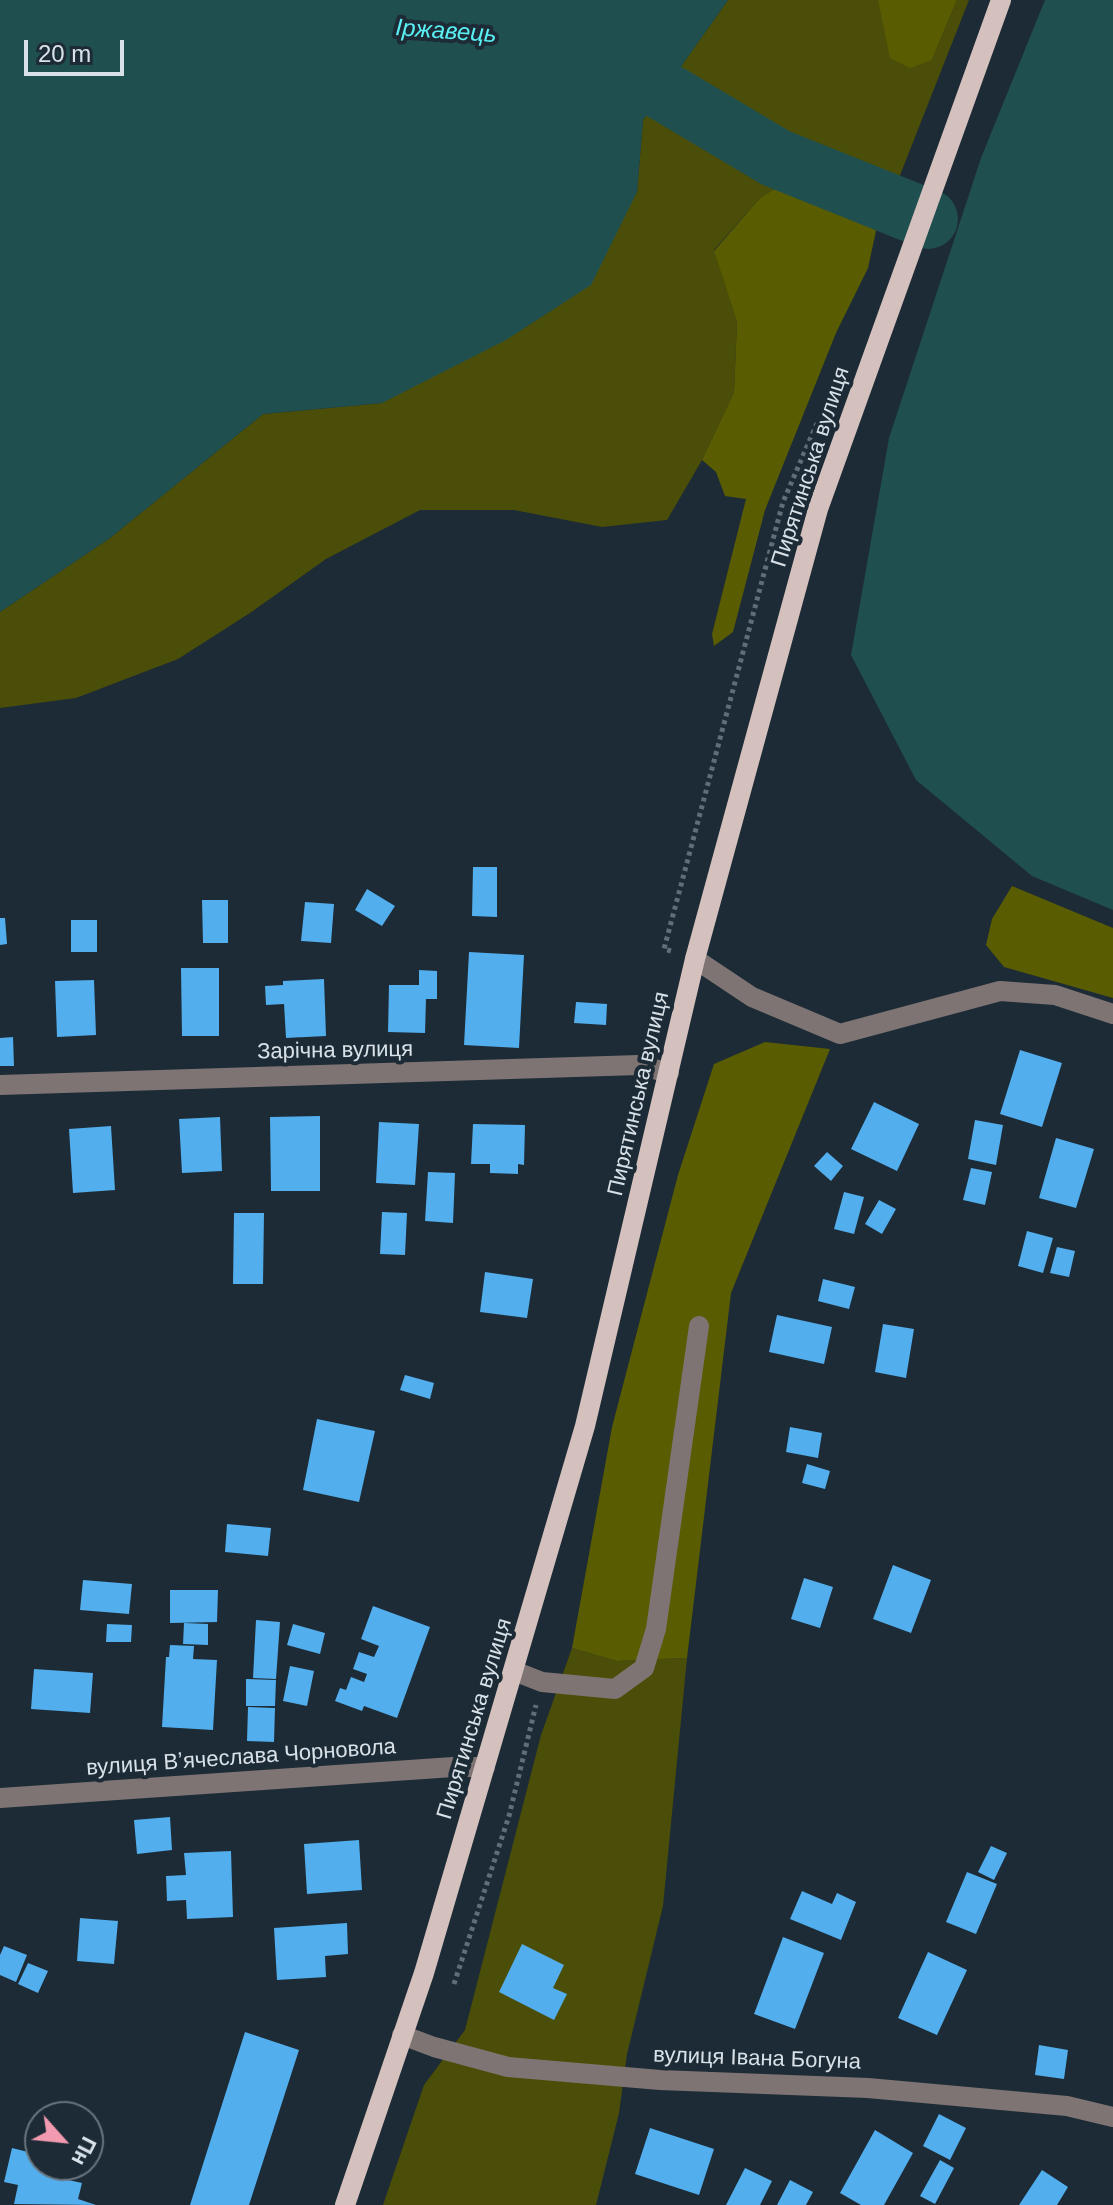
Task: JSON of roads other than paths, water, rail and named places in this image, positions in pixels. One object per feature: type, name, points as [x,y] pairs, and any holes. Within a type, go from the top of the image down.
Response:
[{"type":"main road","name":"Пирятинська вулиця","points":[[345,2205],[402,2035],[485,1767],[585,1426],[695,959],[818,509],[1001,0]]},
{"type":"street","points":[[695,959],[752,997],[840,1034],[1000,991],[1055,995],[1113,1014]]},
{"type":"street","name":"Зарічна вулиця","points":[[0,1085],[639,1065],[669,1073]]},
{"type":"street","points":[[514,1671],[542,1682],[615,1689],[644,1668],[656,1629],[699,1326]]},
{"type":"street","name":"вулиця Вʼячеслава Чорновола","points":[[0,1798],[485,1767]]},
{"type":"street","name":"вулиця Івана Богуна","points":[[402,2035],[508,2067],[660,2080],[868,2088],[1067,2106],[1113,2117]]},
{"type":"water","points":[[0,0],[728,0],[643,120],[637,192],[591,285],[506,340],[382,403],[263,414],[110,538],[0,612]]},
{"type":"water","points":[[1045,0],[1113,0],[1113,910],[1032,876],[916,780],[851,655],[889,438],[981,158]]},
{"type":"waterway","name":"Іржавець","points":[[593,49],[776,158],[928,219]]}]
